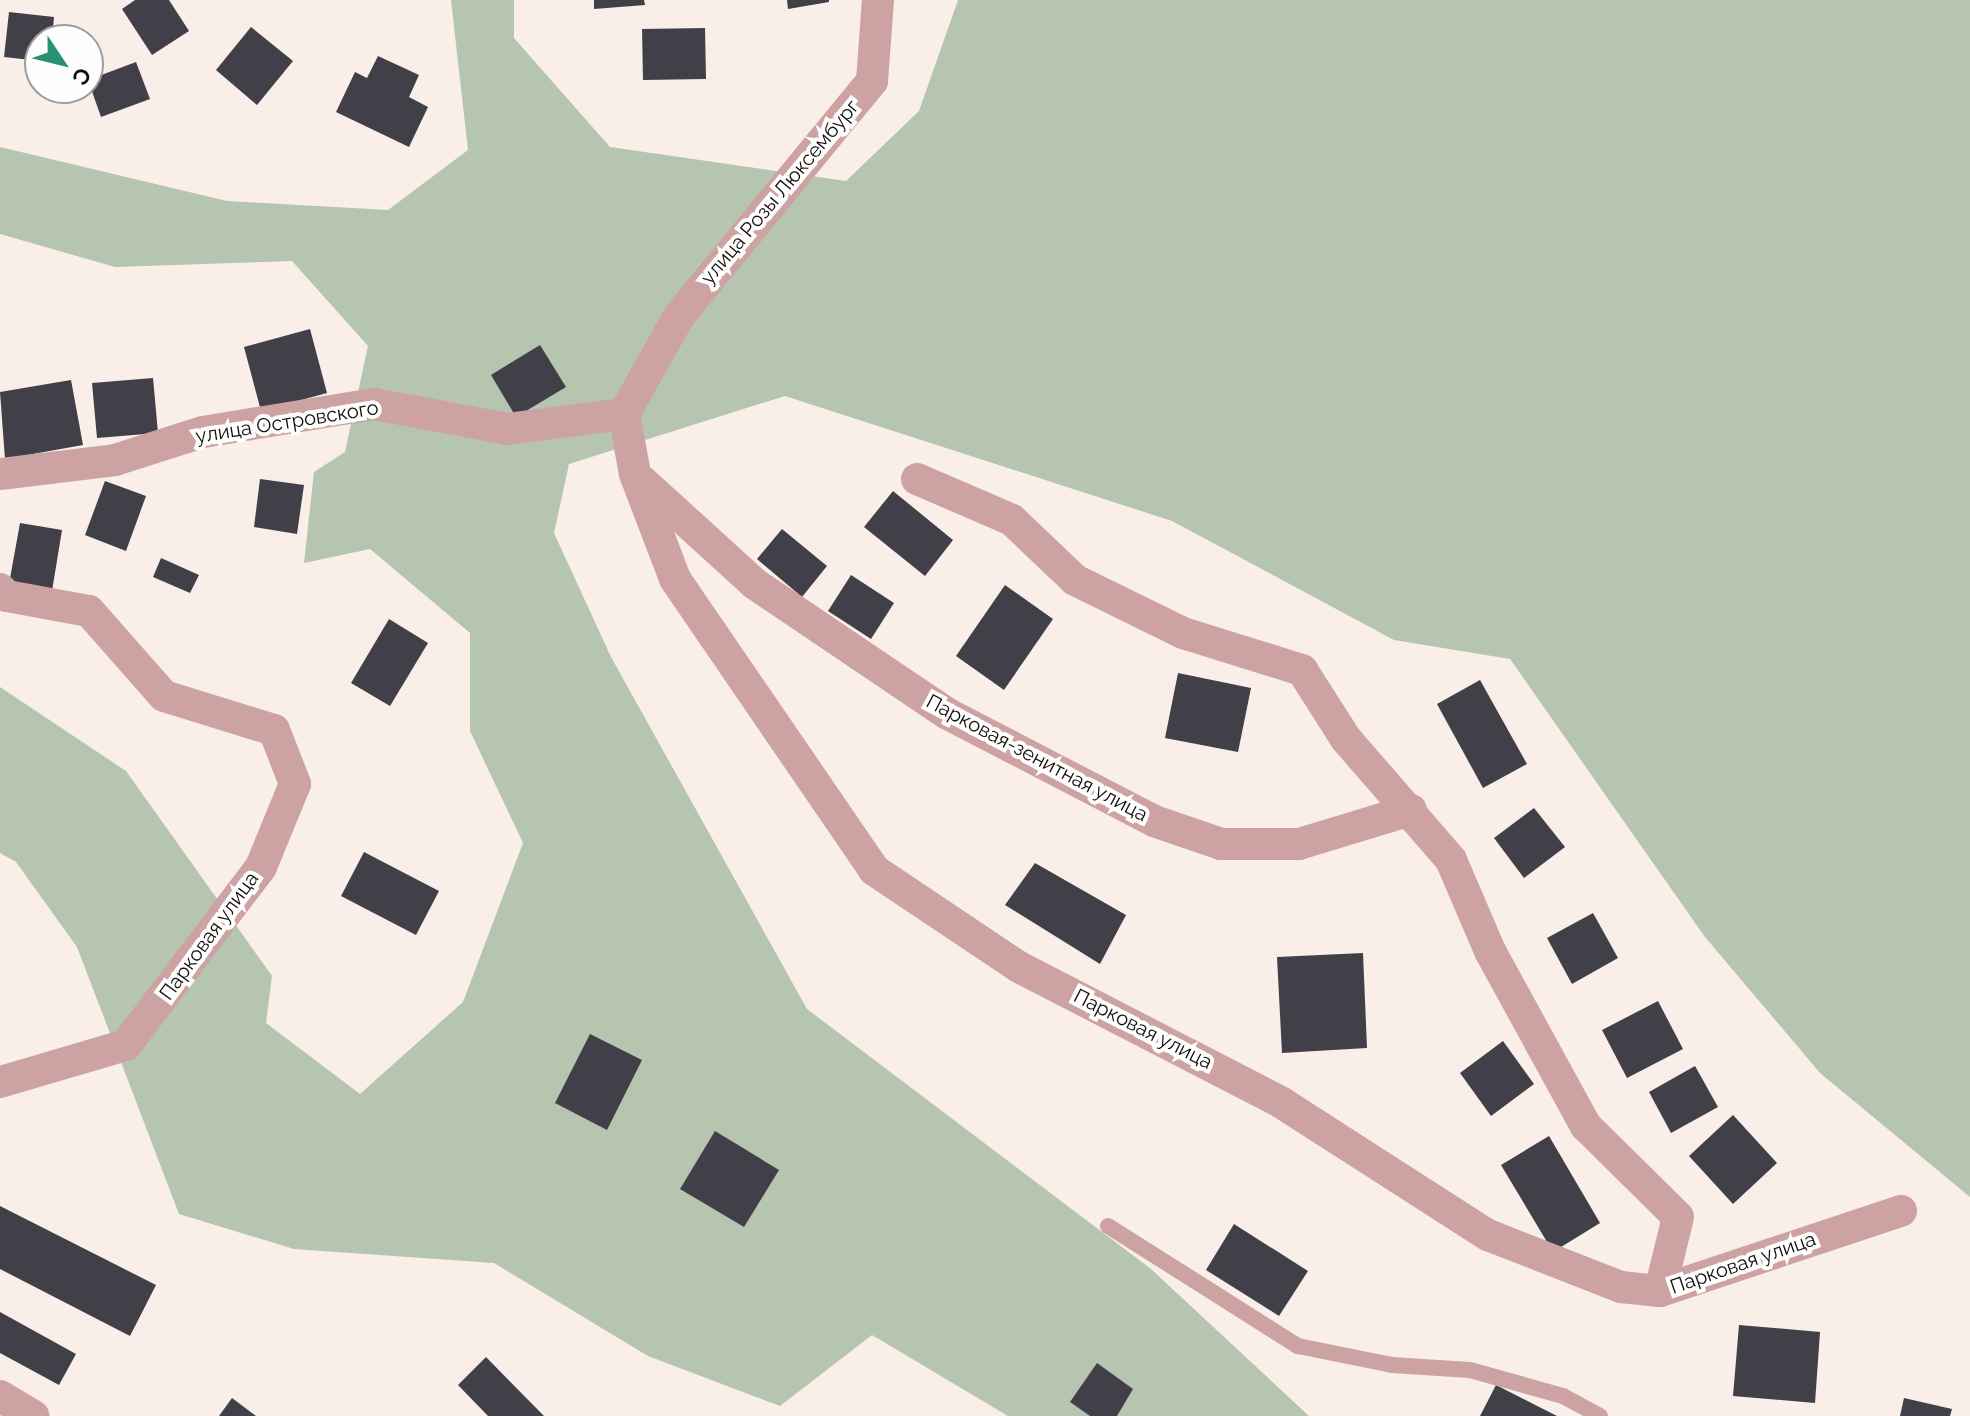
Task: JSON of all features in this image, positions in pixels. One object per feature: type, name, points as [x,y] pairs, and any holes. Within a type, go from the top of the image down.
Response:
[{"type":"street","name":"улица Розы Люксембург","points":[[624,414],[689,304],[872,81],[878,0]]},
{"type":"street","name":"улица Островского","points":[[0,474],[115,460],[203,432],[374,404],[508,429],[624,414]]},
{"type":"street","name":"Парковая улица","points":[[624,414],[635,474],[675,579],[874,870],[1019,967],[1282,1103],[1488,1235],[1621,1287],[1660,1291],[1901,1211]]},
{"type":"street","name":"Парковая-зенитная улица","points":[[635,474],[755,584],[934,705],[1154,821],[1221,844],[1299,844],[1411,810]]},
{"type":"street","points":[[917,479],[1012,520],[1089,587],[1183,633],[1302,670],[1346,739],[1411,810],[1451,860],[1490,951],[1586,1126],[1678,1217],[1660,1291]]},
{"type":"street","name":"Парковая улица","points":[[0,589],[7,596],[89,611],[164,696],[274,730],[295,784],[261,867],[126,1045],[0,1082]]},
{"type":"street","points":[[0,1396],[33,1416]]},
{"type":"lane","points":[[1108,1226],[1298,1346],[1392,1365],[1470,1370],[1563,1396],[1600,1416]]},
{"type":"green space","points":[[451,0],[514,0],[514,38],[610,147],[846,181],[919,111],[958,0],[1970,0],[1970,1197],[1820,1073],[1705,937],[1510,659],[1394,640],[1172,521],[785,396],[569,464],[554,533],[611,657],[807,1009],[1151,1269],[1309,1416],[1008,1416],[872,1335],[780,1406],[648,1356],[494,1263],[294,1249],[179,1214],[77,947],[16,862],[0,853],[0,687],[126,771],[272,976],[266,1023],[360,1094],[463,1002],[523,843],[470,731],[470,633],[370,549],[304,563],[314,472],[345,452],[368,346],[292,261],[115,267],[0,234],[0,147],[227,201],[388,210],[468,150]]},
{"type":"building","points":[[135,0],[169,0],[189,31],[152,55],[122,9]]},
{"type":"building","points":[[594,0],[644,0],[645,5],[594,9]]},
{"type":"building","points":[[787,0],[829,0],[829,2],[788,9]]},
{"type":"building","points":[[9,12],[54,17],[53,24],[24,24],[24,59],[4,57]]},
{"type":"building","points":[[251,27],[293,61],[257,105],[216,70]]},
{"type":"building","points":[[705,28],[706,79],[643,80],[642,29]]},
{"type":"building","points":[[378,56],[419,75],[409,97],[428,107],[409,147],[336,112],[355,72],[367,78]]},
{"type":"building","points":[[136,62],[150,99],[101,117],[96,104],[104,104],[104,74]]},
{"type":"building","points":[[310,329],[327,393],[261,411],[244,347]]},
{"type":"building","points":[[540,345],[566,387],[516,417],[491,375]]},
{"type":"building","points":[[153,378],[158,433],[97,438],[92,383]]},
{"type":"building","points":[[71,380],[83,445],[5,459],[0,392]]},
{"type":"building","points":[[260,479],[304,485],[297,534],[254,527]]},
{"type":"building","points":[[105,481],[146,496],[126,551],[85,535]]},
{"type":"building","points":[[893,491],[953,540],[925,576],[864,527]]},
{"type":"building","points":[[20,523],[62,530],[52,591],[9,584]]},
{"type":"building","points":[[782,529],[827,566],[802,597],[757,559]]},
{"type":"building","points":[[161,558],[199,575],[190,593],[153,577]]},
{"type":"building","points":[[851,575],[894,603],[871,639],[828,611]]},
{"type":"building","points":[[1005,585],[1053,619],[1004,690],[956,656]]},
{"type":"building","points":[[389,619],[428,643],[390,706],[351,683]]},
{"type":"building","points":[[1178,673],[1251,688],[1238,752],[1165,738]]},
{"type":"building","points":[[1480,680],[1527,764],[1483,788],[1437,704]]},
{"type":"building","points":[[1534,808],[1565,847],[1524,878],[1494,838]]},
{"type":"building","points":[[364,852],[439,891],[416,935],[341,896]]},
{"type":"building","points":[[1035,863],[1126,915],[1100,964],[1005,905]]},
{"type":"building","points":[[1593,913],[1618,958],[1572,984],[1547,938]]},
{"type":"building","points":[[1363,953],[1367,1048],[1282,1053],[1277,957]]},
{"type":"building","points":[[1658,1001],[1683,1049],[1627,1078],[1602,1030]]},
{"type":"building","points":[[590,1034],[642,1060],[607,1130],[555,1103]]},
{"type":"building","points":[[1503,1041],[1534,1084],[1491,1116],[1460,1073]]},
{"type":"building","points":[[1695,1066],[1718,1107],[1671,1133],[1649,1092]]},
{"type":"building","points":[[1733,1115],[1777,1163],[1733,1204],[1689,1156]]},
{"type":"building","points":[[715,1131],[779,1170],[744,1227],[680,1189]]},
{"type":"building","points":[[1549,1136],[1600,1223],[1553,1252],[1501,1165]]},
{"type":"building","points":[[0,1206],[156,1285],[130,1336],[0,1269]]},
{"type":"building","points":[[1234,1224],[1308,1271],[1279,1316],[1206,1270]]},
{"type":"building","points":[[0,1312],[76,1354],[59,1385],[0,1353]]},
{"type":"building","points":[[1739,1325],[1820,1332],[1815,1403],[1733,1396]]},
{"type":"building","points":[[486,1357],[544,1416],[488,1416],[458,1385]]},
{"type":"building","points":[[1097,1363],[1133,1389],[1117,1416],[1090,1416],[1070,1402]]},
{"type":"building","points":[[1496,1385],[1557,1416],[1480,1416]]},
{"type":"building","points":[[232,1398],[256,1416],[219,1416]]},
{"type":"building","points":[[1904,1398],[1952,1409],[1950,1416],[1900,1416]]}]
